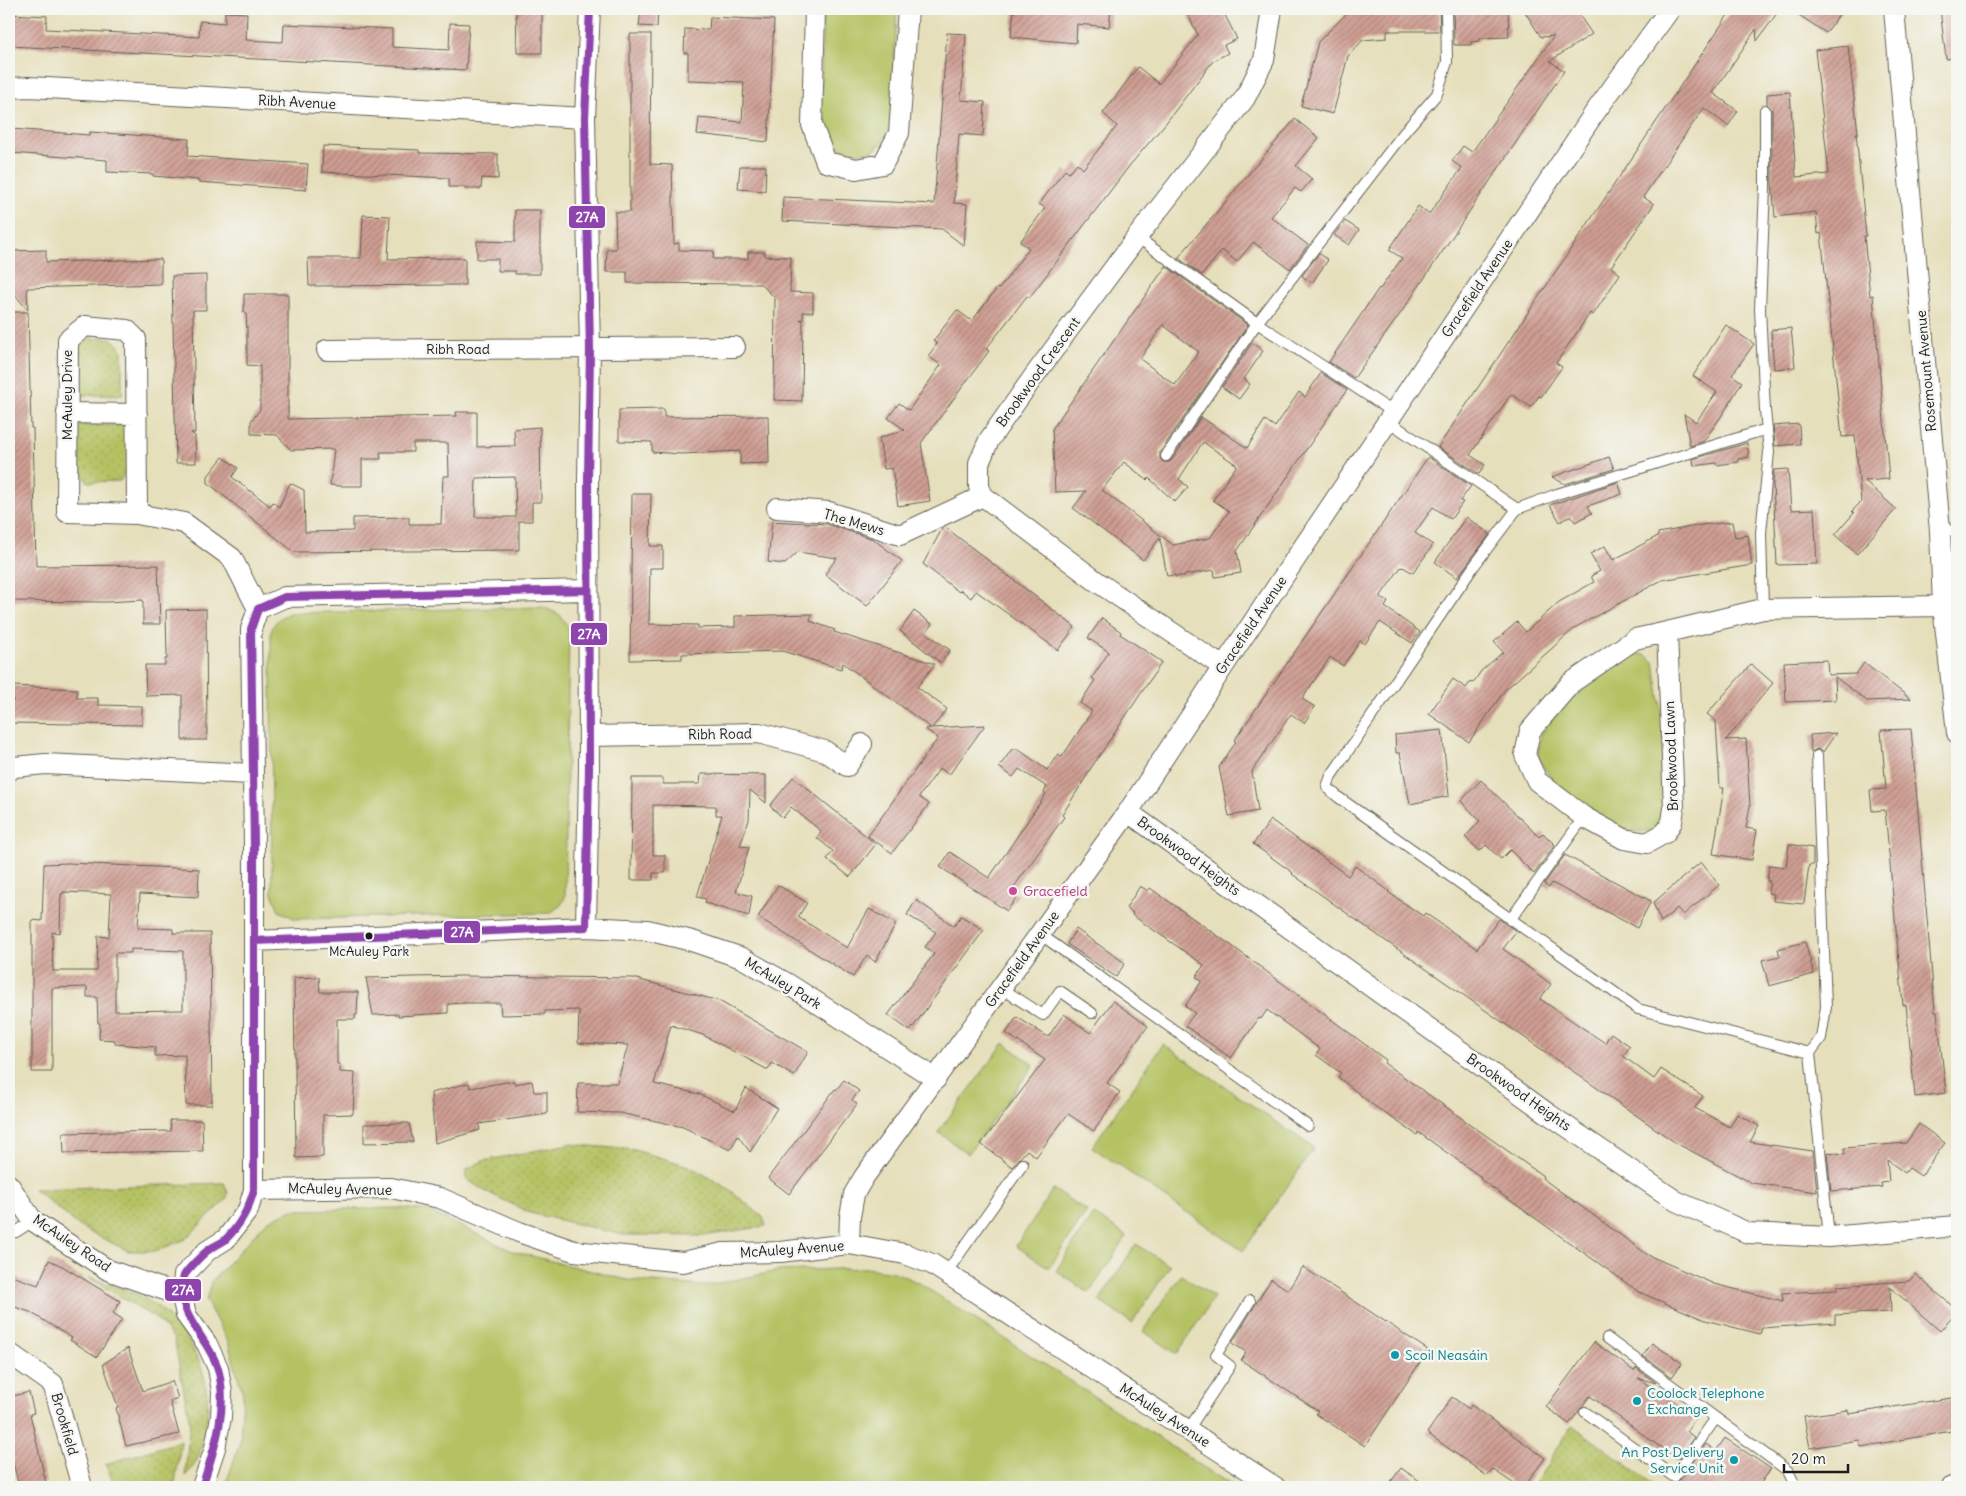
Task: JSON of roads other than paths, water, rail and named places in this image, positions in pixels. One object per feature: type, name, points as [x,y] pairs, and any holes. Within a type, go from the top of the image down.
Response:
[{"type":"street","points":[[586,927],[590,348],[585,118],[590,9]]},
{"type":"street","points":[[814,9],[812,125],[826,162],[856,169],[883,164],[899,133],[908,9]]},
{"type":"street","name":"Brookwood Crescent","points":[[983,496],[979,487],[979,463],[989,440],[1137,237],[1245,98],[1264,60],[1272,9]]},
{"type":"street","name":"Gracefield Avenue","points":[[849,1244],[850,1217],[854,1194],[864,1177],[1128,812],[1593,115],[1670,9]]},
{"type":"street","name":"Rosemount Avenue","points":[[1894,9],[1948,530],[1943,606],[1957,733]]},
{"type":"street","name":"Ribh Avenue","points":[[9,88],[29,86],[585,118]]},
{"type":"street","name":"McAuley Drive","points":[[138,514],[136,339],[127,330],[85,326],[68,340],[67,512],[138,514],[184,523],[232,558],[258,609]]},
{"type":"street","name":"Ribh Road","points":[[326,350],[735,347]]},
{"type":"street","points":[[67,413],[137,414]]},
{"type":"street","points":[[983,496],[1096,581],[1223,667]]},
{"type":"street","name":"The Mews","points":[[776,508],[829,512],[900,535],[983,496]]},
{"type":"street","points":[[202,1487],[215,1448],[221,1417],[222,1392],[218,1368],[206,1344],[186,1314],[182,1296],[184,1275],[207,1250],[226,1238],[248,1210],[254,1190],[251,629],[258,609],[286,597],[588,590]]},
{"type":"street","name":"Brookwood Lawn","points":[[1667,632],[1674,808],[1672,822],[1666,833],[1647,843],[1624,839],[1584,817],[1537,781],[1525,755],[1530,731],[1571,684],[1635,639],[1763,609],[1943,606]]},
{"type":"street","name":"Ribh Road","points":[[588,736],[759,733],[825,751],[847,766],[862,744]]},
{"type":"street","points":[[9,771],[14,767],[45,764],[252,774]]},
{"type":"street","name":"Brookwood Heights","points":[[1128,812],[1547,1113],[1676,1201],[1748,1233],[1828,1237],[1957,1226]]},
{"type":"street","name":"McAuley Park","points":[[254,941],[586,927],[647,930],[692,941],[742,958],[788,984],[936,1078]]},
{"type":"street","name":"McAuley Road","points":[[9,1185],[33,1221],[108,1270],[182,1296]]},
{"type":"street","name":"McAuley Avenue","points":[[254,1190],[391,1188],[440,1198],[519,1232],[574,1251],[683,1262],[723,1253],[780,1252],[849,1244],[904,1254],[932,1264],[1275,1487]]},
{"type":"street","name":"Brookfield","points":[[9,1353],[53,1384],[82,1487]]},
{"type":"street","points":[[1952,1487],[1957,1487]]},
{"type":"lane","points":[[1166,456],[1257,323],[1406,130],[1437,94],[1447,62],[1446,9]]},
{"type":"lane","points":[[1763,609],[1761,533],[1769,452],[1760,309],[1765,186],[1765,110]]},
{"type":"lane","points":[[1137,237],[1517,509]]},
{"type":"lane","points":[[1767,429],[1557,494],[1517,509],[1452,598],[1331,776],[1327,787],[1338,797],[1510,920],[1638,1009],[1810,1053]]},
{"type":"lane","points":[[1817,756],[1826,1007],[1821,1038],[1810,1053],[1828,1237]]},
{"type":"lane","points":[[1510,920],[1584,817]]},
{"type":"lane","points":[[1040,934],[1308,1126]]},
{"type":"lane","points":[[1001,988],[1043,1015],[1060,991],[1092,1013]]},
{"type":"lane","points":[[946,1273],[1023,1164]]},
{"type":"lane","points":[[9,1233],[16,1232],[33,1221]]},
{"type":"lane","points":[[1188,1430],[1230,1366],[1216,1356],[1250,1301]]},
{"type":"lane","points":[[1607,1338],[1788,1470],[1796,1487]]},
{"type":"lane","points":[[1585,1412],[1674,1477],[1716,1418]]},
{"type":"place","name":"Gracefield","points":[[1013,891]]},
{"type":"place","name":"McAuley Park","points":[[369,936]]},
{"type":"place","name":"Scoil Neasáin","points":[[1395,1355]]},
{"type":"place","name":"Coolock Telephone Exchange","points":[[1637,1401]]},
{"type":"place","name":"An Post Delivery Service Unit","points":[[1734,1460]]}]
